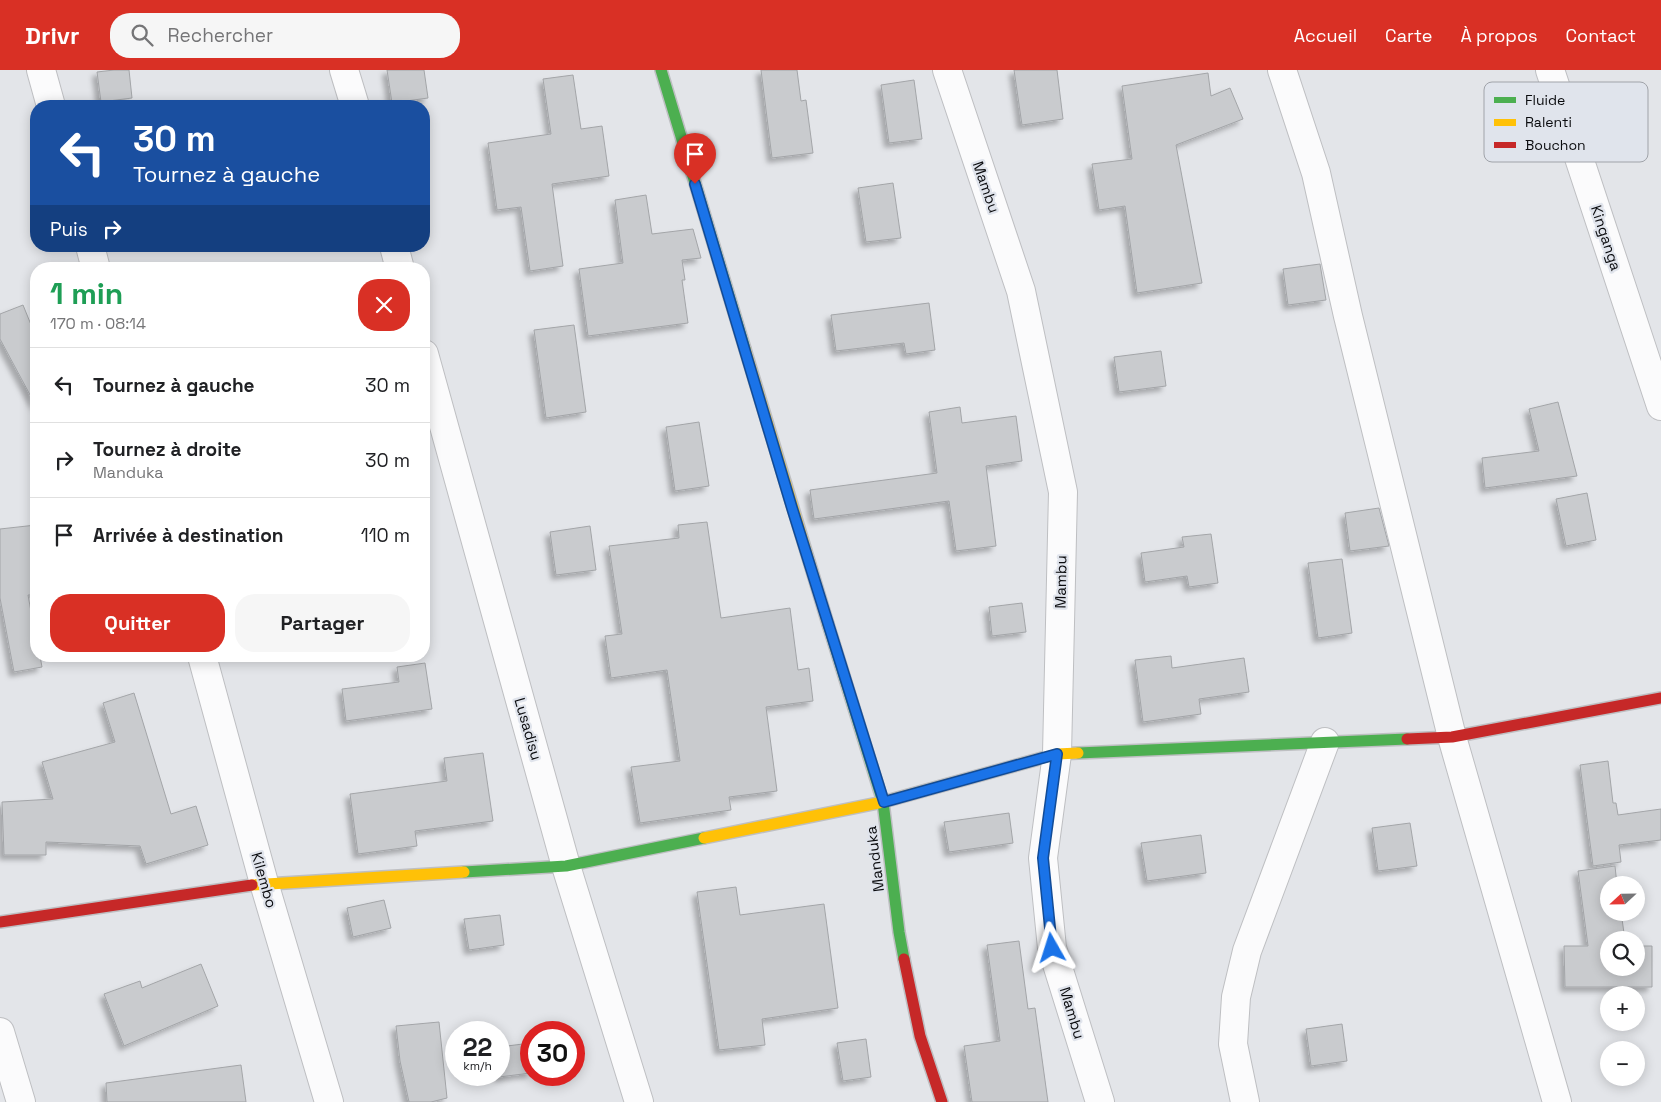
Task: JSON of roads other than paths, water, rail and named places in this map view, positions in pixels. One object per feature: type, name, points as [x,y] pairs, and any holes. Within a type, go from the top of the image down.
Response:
[{"type":"street","points":[[41,70],[49,100]]},
{"type":"street","points":[[344,70],[353,100]]},
{"type":"street","name":"Manduka","points":[[660,70],[792,508],[884,802],[899,932],[920,1036],[942,1102]]},
{"type":"street","name":"Mambu","points":[[947,70],[1021,291],[1063,492],[1057,754],[1043,858],[1052,948],[1100,1102]]},
{"type":"street","points":[[1282,70],[1316,173],[1348,316],[1452,737],[1557,1102]]},
{"type":"street","name":"Kinganga","points":[[1550,70],[1554,82]]},
{"type":"street","name":"Kinganga","points":[[1580,162],[1661,406]]},
{"type":"street","name":"Lusadisu","points":[[430,376],[566,866],[640,1102]]},
{"type":"street","name":"Kilembo","points":[[204,662],[264,883],[329,1102]]},
{"type":"street","points":[[0,922],[264,883],[566,866],[884,802],[1057,754],[1452,737],[1661,698]]},
{"type":"street","points":[[1245,1102],[1233,1044],[1236,998],[1247,951],[1325,742]]},
{"type":"street","points":[[0,1032],[21,1102]]}]
